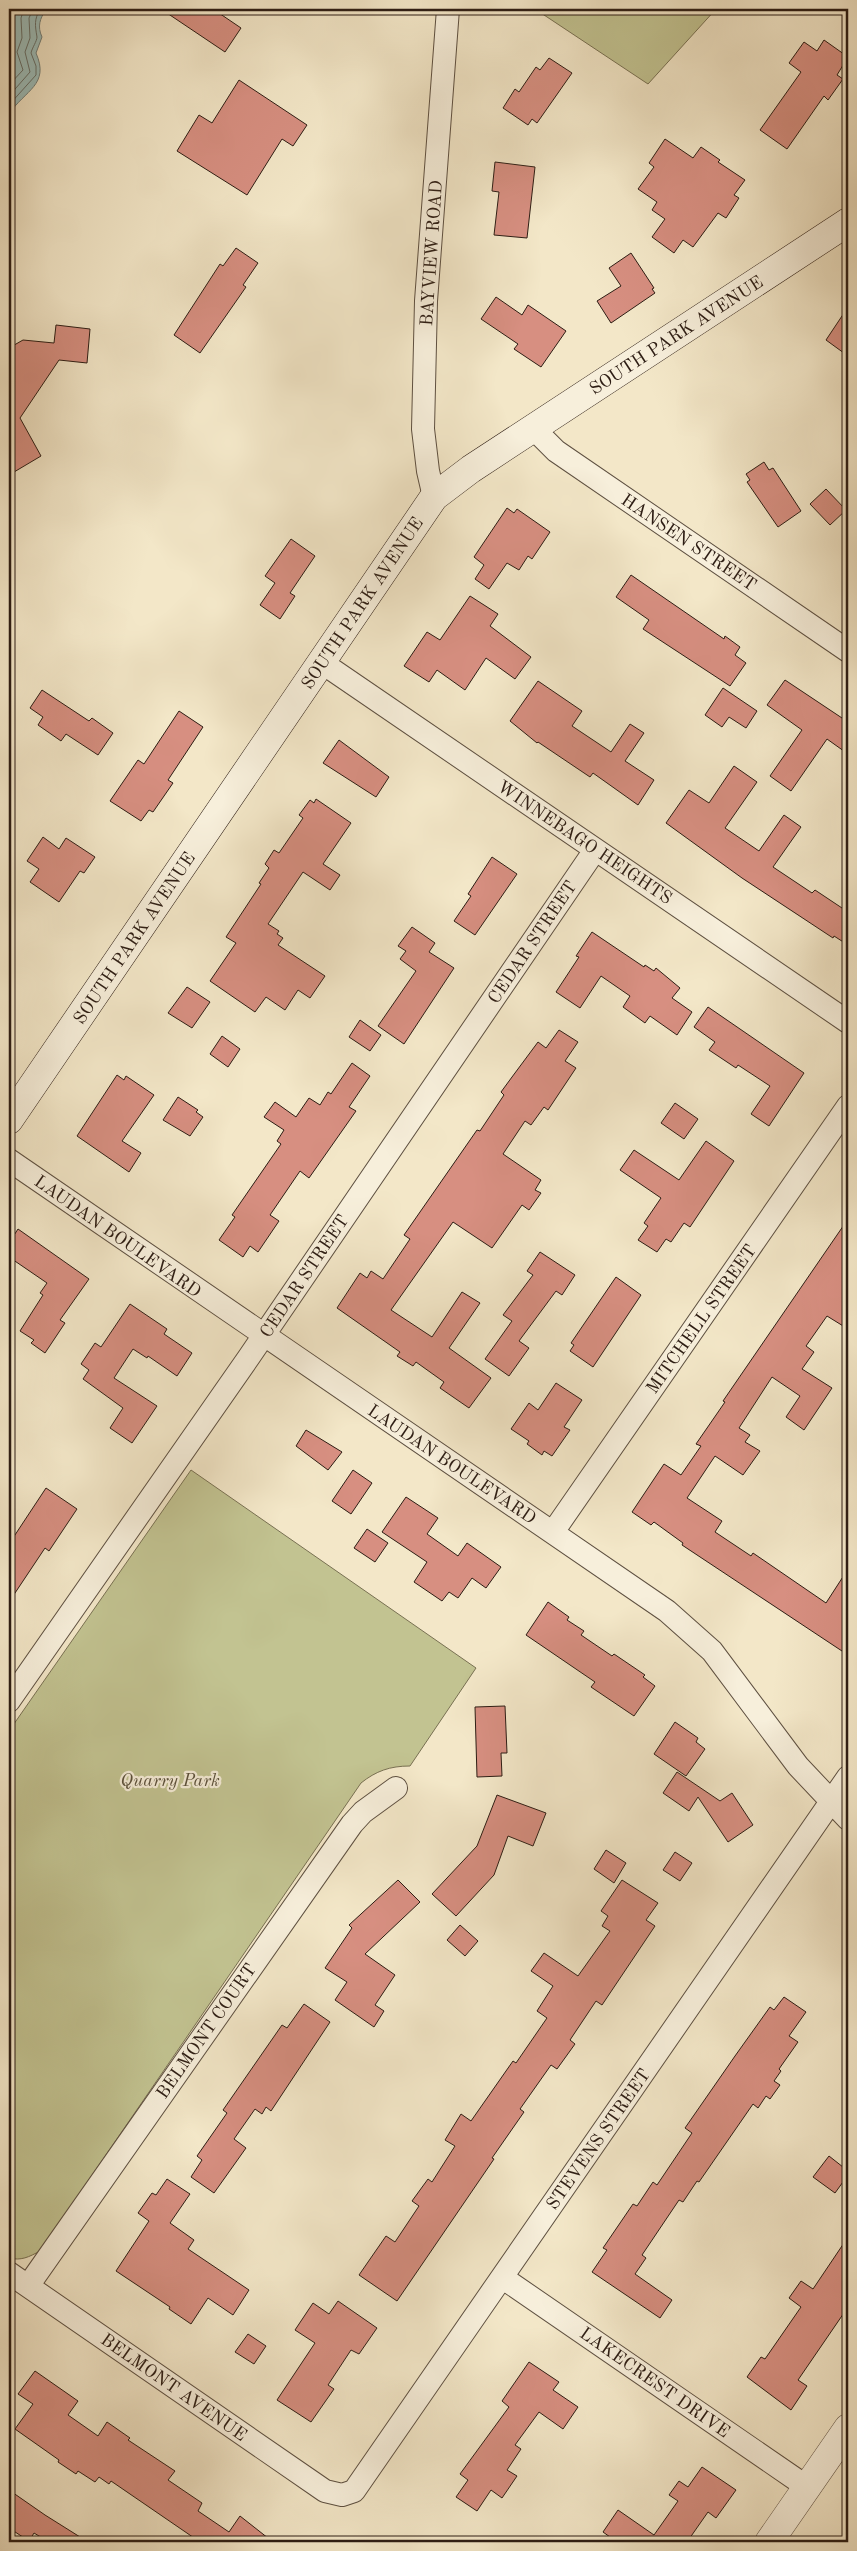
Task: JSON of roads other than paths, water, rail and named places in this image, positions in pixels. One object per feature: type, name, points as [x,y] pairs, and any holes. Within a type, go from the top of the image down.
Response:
[{"type":"main road","name":"SOUTH PARK AVENUE","points":[[9,1120],[434,497],[445,487],[533,428],[848,222]]},
{"type":"main road","points":[[769,2542],[848,2428]]},
{"type":"street","name":"BAYVIEW ROAD","points":[[434,497],[428,471],[423,429],[426,301],[448,9]]},
{"type":"street","name":"HANSEN STREET","points":[[533,428],[556,451],[848,651]]},
{"type":"street","name":"WINNEBAGO HEIGHTS","points":[[321,662],[848,1022]]},
{"type":"street","name":"CEDAR STREET","points":[[9,1701],[263,1336],[595,850]]},
{"type":"street","name":"MITCHELL STREET","points":[[553,1532],[848,1106]]},
{"type":"street","name":"LAUDAN BOULEVARD","points":[[9,1160],[263,1336],[667,1611],[712,1651],[798,1766],[848,1820]]},
{"type":"street","name":"STEVENS STREET","points":[[342,2495],[354,2491],[361,2483],[848,1777]]},
{"type":"street","name":"BELMONT COURT","points":[[28,2286],[352,1824],[363,1812],[396,1788]]},
{"type":"street","name":"BELMONT AVENUE","points":[[9,2273],[325,2491],[342,2495]]},
{"type":"street","name":"LAKECREST DRIVE","points":[[503,2278],[807,2487]]},
{"type":"water","points":[[9,9],[46,9],[40,23],[42,37],[36,53],[40,64],[38,80],[9,114]]},
{"type":"park label","name":"Quarry Park","points":[[170,1780]]}]
